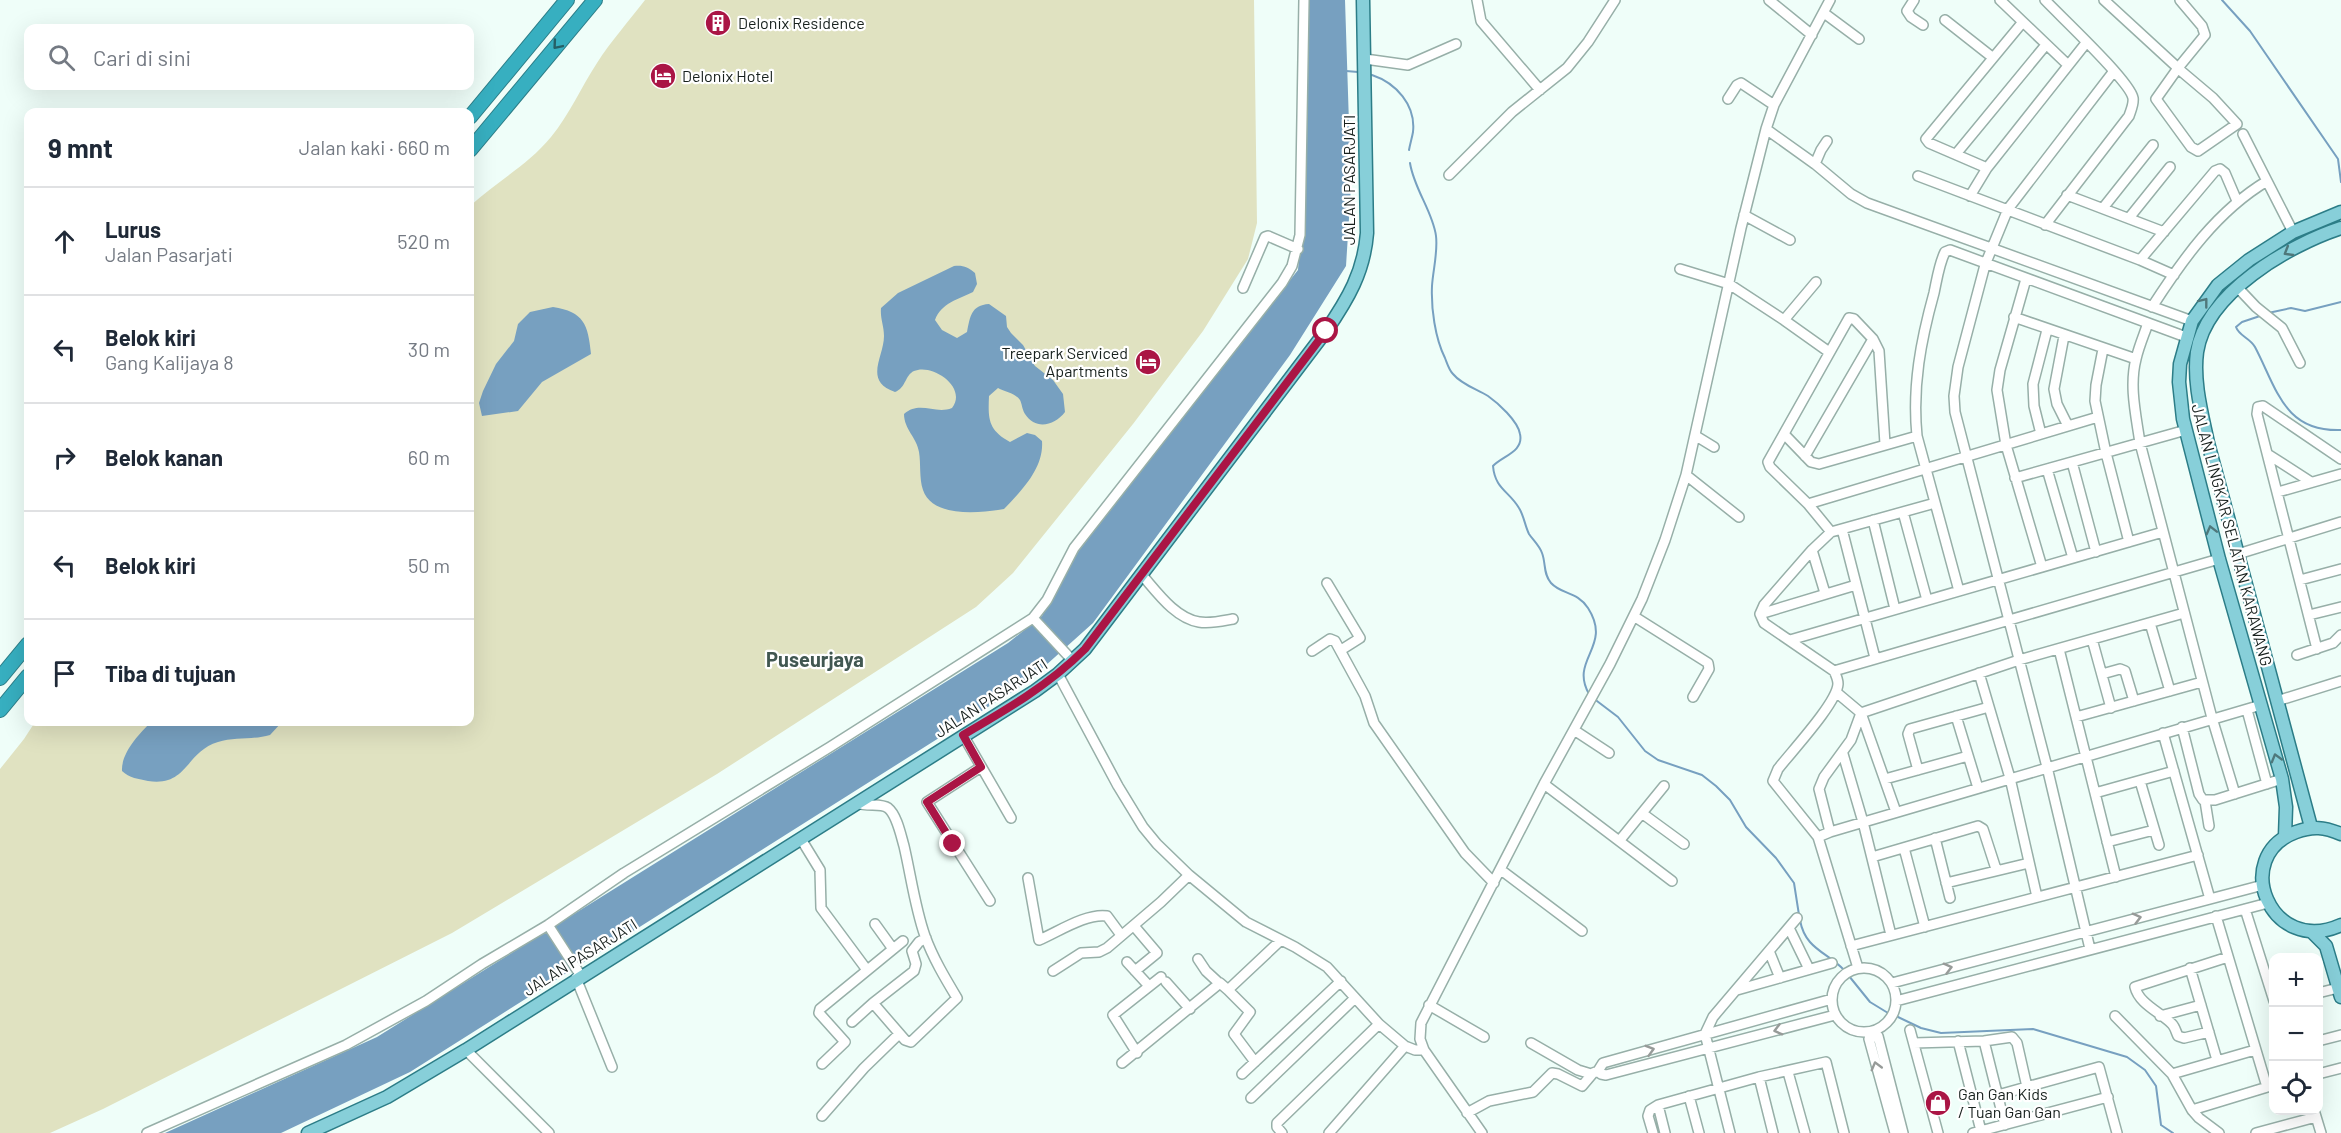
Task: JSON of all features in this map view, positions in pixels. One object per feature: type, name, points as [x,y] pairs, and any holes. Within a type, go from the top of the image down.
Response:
[{"type":"highway","points":[[474,112],[567,0]]},
{"type":"highway","points":[[474,145],[595,0]]},
{"type":"highway","points":[[0,678],[24,649]]},
{"type":"highway","points":[[0,710],[24,681]]},
{"type":"main road","name":"JALAN PASARJATI","points":[[308,1133],[387,1096],[466,1050],[578,974],[801,839],[1035,691],[1058,674],[1070,657],[1098,633],[1326,331],[1354,287],[1364,259],[1367,233],[1363,0]]},
{"type":"main road","name":"JALAN LINGKAR SELATAN KARAWANG","points":[[2285,836],[2286,807],[2282,779],[2218,559],[2186,430],[2179,382],[2186,337],[2192,321],[2204,302],[2224,279],[2293,232],[2341,212]]},
{"type":"main road","name":"JALAN LINGKAR SELATAN KARAWANG","points":[[2311,827],[2220,487],[2198,394],[2197,355],[2199,342],[2209,319],[2238,288],[2286,253],[2310,240],[2341,228]]},
{"type":"main road","points":[[2202,493],[2220,487]]},
{"type":"main road","points":[[2341,834],[2327,828],[2311,827],[2285,836],[2268,856],[2263,870],[2263,885],[2268,903],[2276,915],[2287,924],[2312,932],[2330,930],[2341,925]]},
{"type":"main road","points":[[2312,932],[2326,946],[2340,992]]},
{"type":"street","points":[[147,1133],[346,1045],[426,1001],[548,925],[624,873],[831,747],[1033,618],[1047,600],[1074,548],[1282,283],[1292,266],[1298,249],[1302,187],[1304,0]]},
{"type":"street","points":[[1477,0],[1481,21],[1540,90]]},
{"type":"street","points":[[1449,176],[1512,112],[1560,75],[1573,62],[1615,0]]},
{"type":"street","points":[[1769,0],[1812,35]]},
{"type":"street","points":[[1468,1133],[1479,1129],[1424,1050],[1420,1030],[1429,1005],[1544,784],[1635,617],[1665,540],[1686,475],[1744,215],[1766,129],[1774,105],[1830,0]]},
{"type":"street","points":[[1914,0],[1907,11],[1908,15],[1923,25]]},
{"type":"street","points":[[2000,0],[2067,66]]},
{"type":"street","points":[[2045,0],[2114,71],[2134,99],[2129,116],[2045,225]]},
{"type":"street","points":[[2104,0],[2178,68],[2213,98],[2237,124],[2201,150],[2194,150],[2191,147],[2156,99],[2178,68],[2205,34],[2186,2]]},
{"type":"street","points":[[1824,13],[1859,39]]},
{"type":"street","points":[[1945,20],[1992,57]]},
{"type":"street","points":[[1987,168],[1929,143],[1926,139],[2022,23]]},
{"type":"street","points":[[1970,196],[1987,168],[2086,43]]},
{"type":"street","points":[[1365,59],[1408,65],[1456,44]]},
{"type":"street","points":[[1956,154],[2045,46]]},
{"type":"street","points":[[2090,950],[2047,767],[1955,412],[1955,383],[1985,265],[2008,209],[2114,71]]},
{"type":"street","points":[[1728,99],[1737,85],[1741,83],[1774,105]]},
{"type":"street","points":[[1766,129],[1815,164],[1859,200],[2192,321]]},
{"type":"street","points":[[2243,134],[2293,232]]},
{"type":"street","points":[[1815,164],[1827,141]]},
{"type":"street","points":[[2103,208],[2153,145]]},
{"type":"street","points":[[2128,218],[2170,167]]},
{"type":"street","points":[[2140,260],[2215,171],[2220,169],[2225,172],[2237,201]]},
{"type":"street","points":[[1918,176],[2174,275]]},
{"type":"street","points":[[2152,307],[2213,225],[2237,201],[2267,181]]},
{"type":"street","points":[[2067,195],[2164,232]]},
{"type":"street","points":[[1744,215],[1790,240]]},
{"type":"street","points":[[1243,288],[1265,237],[1268,236],[1298,249]]},
{"type":"street","points":[[1959,591],[1917,436],[1915,400],[1921,340],[1944,255],[1950,250],[1985,265],[2186,337]]},
{"type":"street","points":[[1680,269],[1729,284],[1829,352]]},
{"type":"street","points":[[2026,279],[1998,380],[1999,407],[2006,445],[2042,567]]},
{"type":"street","points":[[1784,320],[1816,282]]},
{"type":"street","points":[[2238,288],[2278,323],[2288,336],[2300,363]]},
{"type":"street","points":[[2014,317],[2136,359]]},
{"type":"street","points":[[1831,532],[1808,504],[1768,463],[1849,318],[1854,319],[1873,339],[1881,358],[1881,408],[1885,444]]},
{"type":"street","points":[[2148,323],[2136,359],[2133,396],[2140,443],[2202,682],[2235,794]]},
{"type":"street","points":[[2041,434],[2034,406],[2033,384],[2047,330]]},
{"type":"street","points":[[2064,336],[2054,389],[2057,404],[2068,426]]},
{"type":"street","points":[[1805,456],[1873,339]]},
{"type":"street","points":[[2103,349],[2095,394],[2098,417],[2129,542]]},
{"type":"street","points":[[2317,649],[2257,414],[2259,406],[2341,459]]},
{"type":"street","points":[[1808,504],[2098,417]]},
{"type":"street","points":[[2015,478],[2186,430]]},
{"type":"street","points":[[1784,434],[1813,463],[1823,464],[1917,436]]},
{"type":"street","points":[[1696,436],[1714,447]]},
{"type":"street","points":[[2269,455],[2311,482]]},
{"type":"street","points":[[2072,462],[2096,552]]},
{"type":"street","points":[[2047,469],[2073,558]]},
{"type":"street","points":[[2278,492],[2341,474]]},
{"type":"street","points":[[1686,475],[1739,517]]},
{"type":"street","points":[[1760,614],[1764,605],[1812,550],[1831,532],[1935,503]]},
{"type":"street","points":[[1903,512],[1927,600]]},
{"type":"street","points":[[1873,520],[1895,609]]},
{"type":"street","points":[[2238,554],[2341,522]]},
{"type":"street","points":[[1842,529],[1875,658]]},
{"type":"street","points":[[1790,640],[2163,532]]},
{"type":"street","points":[[1812,550],[1826,593]]},
{"type":"street","points":[[1834,670],[2218,559]]},
{"type":"street","points":[[2300,580],[2341,569]]},
{"type":"street","points":[[1142,575],[1162,598],[1187,617],[1200,622],[1233,619]]},
{"type":"street","points":[[1327,583],[1360,638],[1341,650]]},
{"type":"street","points":[[1760,614],[1856,585]]},
{"type":"street","points":[[2309,615],[2341,607]]},
{"type":"street","points":[[1861,713],[2019,660],[2184,613]]},
{"type":"street","points":[[1760,614],[1764,622],[1834,670],[1838,680],[1836,692],[1773,778],[1775,785],[1818,837],[1858,968]]},
{"type":"street","points":[[1635,617],[1708,663],[1709,669],[1693,697]]},
{"type":"street","points":[[1033,618],[1070,657]]},
{"type":"street","points":[[2150,622],[2170,691]]},
{"type":"street","points":[[2297,655],[2333,643],[2341,635]]},
{"type":"street","points":[[1312,651],[1332,639],[1341,650],[1365,696],[1374,723],[1465,853],[1494,883]]},
{"type":"street","points":[[2092,639],[2111,708]]},
{"type":"street","points":[[2059,649],[2116,877]]},
{"type":"street","points":[[2102,674],[2120,669],[2125,671],[2134,702]]},
{"type":"street","points":[[1979,673],[2010,778],[2037,897]]},
{"type":"street","points":[[1058,674],[1138,820],[1155,842],[1246,922],[1318,960],[1341,981],[1379,1024],[1405,1046],[1415,1050],[1424,1050]]},
{"type":"street","points":[[2277,701],[2341,681]]},
{"type":"street","points":[[2076,717],[2202,682]]},
{"type":"street","points":[[1836,692],[1861,713],[1896,812]]},
{"type":"street","points":[[1818,837],[1830,831],[2261,705]]},
{"type":"street","points":[[1918,770],[1908,737],[1909,730],[1989,706]]},
{"type":"street","points":[[2247,710],[2267,784]]},
{"type":"street","points":[[1830,831],[1819,789],[1824,777],[1843,754],[1854,734],[1861,713]]},
{"type":"street","points":[[1956,716],[1978,788]]},
{"type":"street","points":[[2182,728],[2199,794],[2205,801],[2209,826]]},
{"type":"street","points":[[1574,729],[1609,753]]},
{"type":"street","points":[[2163,733],[2210,899]]},
{"type":"street","points":[[963,735],[1011,818]]},
{"type":"street","points":[[1843,754],[1863,822],[1891,935]]},
{"type":"street","points":[[1885,779],[1968,756]]},
{"type":"street","points":[[981,767],[927,802],[990,901]]},
{"type":"street","points":[[2095,793],[2174,771]]},
{"type":"street","points":[[2205,801],[2282,779]]},
{"type":"street","points":[[2140,782],[2159,845]]},
{"type":"street","points":[[1544,784],[1672,881]]},
{"type":"street","points":[[1620,840],[1664,786]]},
{"type":"street","points":[[857,803],[868,807],[881,806],[889,809],[893,815],[902,840],[926,938],[940,970],[957,998],[911,1042],[899,1034],[873,1003]]},
{"type":"street","points":[[1643,813],[1684,844]]},
{"type":"street","points":[[1872,857],[1975,826],[1981,827],[1996,869]]},
{"type":"street","points":[[2107,842],[2154,830]]},
{"type":"street","points":[[1935,838],[1950,898]]},
{"type":"street","points":[[801,839],[820,870],[821,908],[867,970]]},
{"type":"street","points":[[1904,848],[1925,927]]},
{"type":"street","points":[[1851,946],[2198,855]]},
{"type":"street","points":[[1946,883],[1996,869],[2029,863]]},
{"type":"street","points":[[1501,870],[1582,932]]},
{"type":"street","points":[[1053,970],[1081,953],[1104,951],[1189,874]]},
{"type":"street","points":[[1028,878],[1039,940],[1084,920],[1103,915],[1107,916],[1121,935]]},
{"type":"street","points":[[1892,983],[2263,885]]},
{"type":"street","points":[[1896,1000],[2268,903]]},
{"type":"street","points":[[2245,909],[2269,985]]},
{"type":"street","points":[[2217,916],[2255,1050],[2269,1084]]},
{"type":"street","points":[[1730,1133],[1705,1034],[1709,1023],[1797,918]]},
{"type":"street","points":[[875,924],[893,950]]},
{"type":"street","points":[[548,925],[578,974],[612,1067]]},
{"type":"street","points":[[1134,926],[1157,953],[1135,971]]},
{"type":"street","points":[[1789,928],[1809,969]]},
{"type":"street","points":[[852,1022],[914,971],[916,964],[912,951],[926,938]]},
{"type":"street","points":[[1228,990],[1281,940]]},
{"type":"street","points":[[822,1064],[845,1042],[819,1013],[820,1008],[903,941]]},
{"type":"street","points":[[1769,951],[1780,978]]},
{"type":"street","points":[[2209,1032],[2180,1037],[2172,1024],[2160,1016],[2134,988],[2228,957]]},
{"type":"street","points":[[1198,959],[1219,983],[1250,1012],[1234,1034],[1255,1062]]},
{"type":"street","points":[[1127,962],[1149,986]]},
{"type":"street","points":[[1737,990],[1832,963]]},
{"type":"street","points":[[1858,968],[1877,970],[1892,983],[1896,1000],[1891,1018],[1876,1030],[1867,1032],[1848,1028],[1835,1014],[1832,999],[1839,979],[1858,968]]},
{"type":"street","points":[[2190,968],[2217,1060]]},
{"type":"street","points":[[1137,1053],[1112,1016],[1149,986],[1163,979],[1190,1009]]},
{"type":"street","points":[[1242,1074],[1341,981]]},
{"type":"street","points":[[1122,1063],[1137,1053],[1219,983]]},
{"type":"street","points":[[2323,993],[2340,992]]},
{"type":"street","points":[[1251,1098],[1355,998]]},
{"type":"street","points":[[1467,1113],[1489,1101],[1533,1092],[1545,1077],[1552,1073],[1582,1086],[1603,1063],[1832,999]]},
{"type":"street","points":[[1429,1005],[1484,1037]]},
{"type":"street","points":[[2160,1016],[2201,1005]]},
{"type":"street","points":[[1531,1043],[1578,1070],[1606,1075],[1708,1050],[1835,1014]]},
{"type":"street","points":[[2115,1016],[2172,1074],[2192,1110],[2219,1133]]},
{"type":"street","points":[[1282,1133],[1277,1123],[1379,1024]]},
{"type":"street","points":[[1910,1030],[1938,1133]]},
{"type":"street","points":[[822,1116],[864,1068],[899,1034]]},
{"type":"street","points":[[2323,1040],[2341,1035]]},
{"type":"street","points":[[1914,1043],[1984,1041],[2012,1037],[2017,1043],[2027,1087]]},
{"type":"street","points":[[1895,1133],[1874,1038],[1903,1133]]},
{"type":"street","points":[[1958,1041],[1977,1132],[2108,1097]]},
{"type":"street","points":[[1984,1041],[2005,1125]]},
{"type":"street","points":[[1331,1133],[1362,1093],[1405,1046]]},
{"type":"street","points":[[466,1050],[549,1133]]},
{"type":"street","points":[[2172,1074],[2255,1050]]},
{"type":"street","points":[[1653,1133],[1648,1116],[1650,1110],[1658,1105],[1759,1077],[1826,1062],[1844,1133]]},
{"type":"street","points":[[1998,1095],[2099,1067],[2117,1133]]},
{"type":"street","points":[[2323,1073],[2341,1068]]},
{"type":"street","points":[[1788,1072],[1805,1133]]},
{"type":"street","points":[[1759,1077],[1773,1133]]},
{"type":"street","points":[[2192,1110],[2269,1086]]},
{"type":"street","points":[[1689,1096],[1699,1133]]},
{"type":"street","points":[[1658,1105],[1665,1133]]},
{"type":"street","points":[[2256,1133],[2312,1115]]},
{"type":"street","points":[[2315,1115],[2320,1133]]},
{"type":"green space","points":[[645,0],[1254,0],[1257,223],[1248,259],[1203,331],[1133,424],[1013,573],[976,607],[717,774],[452,933],[103,1109],[50,1133],[0,1133],[0,769],[32,726],[474,726],[474,202],[522,165],[551,137],[614,39]]},
{"type":"water","points":[[1308,0],[1345,0],[1351,186],[1346,266],[1290,355],[1093,623],[1026,683],[410,1072],[281,1133],[165,1133],[377,1037],[1008,643],[1042,616],[1070,562],[1298,270],[1306,167]]},
{"type":"water","points":[[954,266],[963,266],[975,273],[977,284],[973,292],[951,302],[938,314],[935,320],[942,330],[957,338],[967,332],[975,309],[989,304],[1006,316],[1007,327],[1023,345],[1035,366],[1053,380],[1063,394],[1065,412],[1051,423],[1045,424],[1034,423],[1029,419],[1020,400],[1013,394],[998,388],[989,396],[989,417],[997,433],[1010,442],[1027,433],[1035,435],[1042,441],[1042,451],[1036,469],[1004,509],[978,512],[956,511],[935,505],[928,499],[922,485],[918,447],[906,424],[904,414],[916,408],[946,410],[952,408],[956,400],[955,392],[946,379],[930,370],[914,371],[895,392],[885,387],[877,375],[884,336],[881,308],[898,293]]},
{"type":"water","points":[[553,307],[578,316],[586,327],[591,354],[542,382],[518,411],[482,416],[479,403],[483,391],[496,364],[514,341],[518,324],[530,312]]},
{"type":"water","points":[[147,726],[278,726],[270,735],[224,740],[207,747],[179,774],[161,781],[138,779],[122,771],[124,757],[136,738]]},
{"type":"waterway","points":[[2222,0],[2250,31],[2338,159],[2341,182]]},
{"type":"waterway","points":[[1346,71],[1358,72]]},
{"type":"waterway","points":[[1372,75],[1389,83],[1408,104],[1413,122],[1409,150]]},
{"type":"waterway","points":[[1410,163],[1436,236],[1432,295],[1434,323],[1439,341],[1453,374],[1497,403],[1512,418],[1518,429],[1519,445],[1493,466],[1494,474],[1499,485],[1519,508],[1529,534],[1541,550],[1548,580],[1555,587],[1584,603],[1594,621],[1596,633],[1584,671],[1584,682],[1589,694]]},
{"type":"waterway","points":[[2268,313],[2291,308],[2305,311],[2341,302]]},
{"type":"waterway","points":[[2263,315],[2242,322],[2236,327],[2255,347],[2285,405],[2307,424],[2322,429],[2341,430]]},
{"type":"waterway","points":[[1593,698],[1618,717],[1645,751],[1658,760],[1702,775],[1730,800],[1746,827],[1776,858],[1794,883],[1799,915]]},
{"type":"waterway","points":[[1800,920],[1812,944],[1844,970]]},
{"type":"waterway","points":[[1849,976],[1870,1002],[1888,1013]]},
{"type":"waterway","points":[[1896,1016],[1921,1028],[1941,1033],[2033,1029],[2127,1057],[2145,1070],[2156,1086],[2161,1125],[2173,1133]]},
{"type":"place","name":"Delonix Residence","points":[[718,23]]},
{"type":"place","name":"Delonix Hotel","points":[[663,76]]},
{"type":"place","name":"Treepark Serviced Apartments","points":[[1148,362]]},
{"type":"place","name":"Gan Gan Kids / Tuan Gan Gan","points":[[1938,1103]]},
{"type":"district","name":"Puseurjaya","points":[[815,660]]},
{"type":"route","points":[[953,844],[927,802],[981,767],[963,735],[1035,691],[1085,649],[1326,331]]}]
